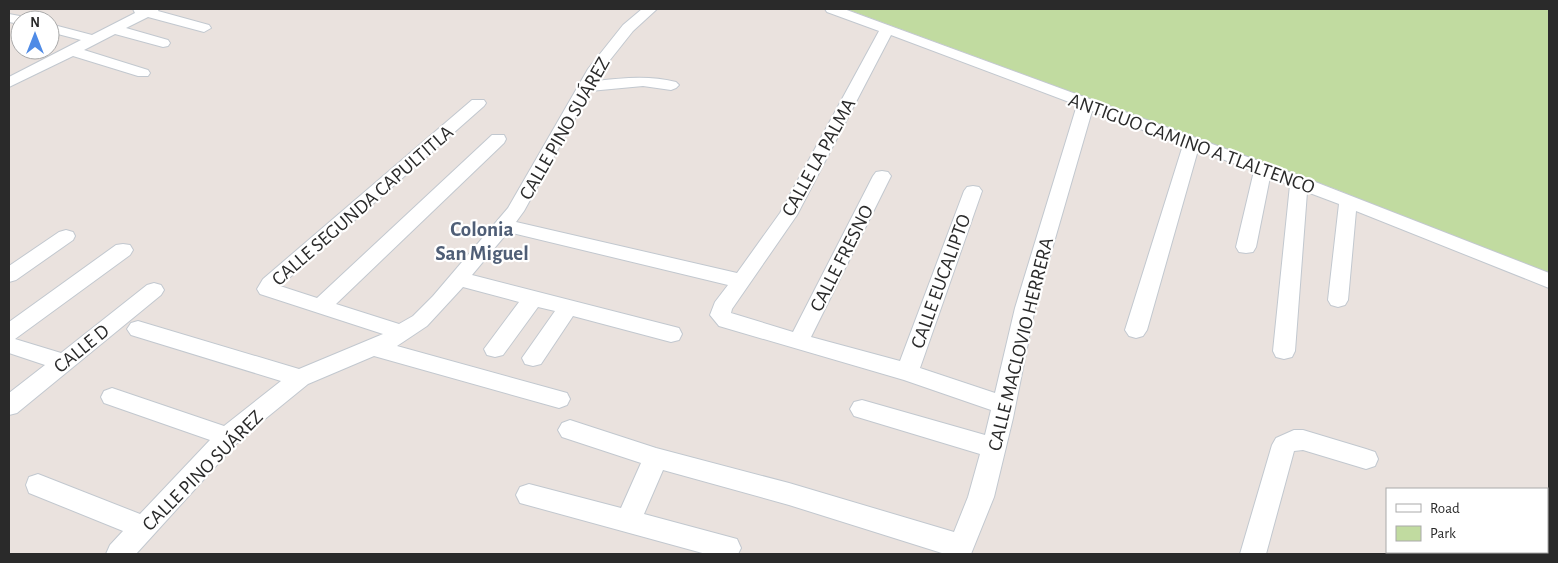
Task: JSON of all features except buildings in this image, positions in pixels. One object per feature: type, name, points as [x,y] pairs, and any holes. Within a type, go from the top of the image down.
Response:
[{"type":"street","name":"CALLE PINO SUÁREZ","points":[[119,554],[228,437],[300,378],[339,360],[389,341],[400,332],[420,321],[460,279],[515,211],[595,68],[628,28],[650,9]]},
{"type":"street","name":"ANTIGUO CAMINO A TLALTENCO","points":[[832,9],[1299,182],[1549,281]]},
{"type":"street","points":[[9,84],[144,10],[204,28]]},
{"type":"street","points":[[112,29],[163,43]]},
{"type":"street","name":"CALLE LA PALMA","points":[[800,340],[726,321],[720,315],[722,307],[788,215],[887,29]]},
{"type":"street","points":[[60,31],[93,39]]},
{"type":"street","points":[[70,50],[142,73]]},
{"type":"street","points":[[584,88],[644,81],[671,85]]},
{"type":"street","name":"CALLE SEGUNDA CAPULTITLA","points":[[320,307],[267,289],[270,284],[478,103]]},
{"type":"street","name":"CALLE MACLOVIO HERRERA","points":[[960,550],[981,497],[994,448],[1025,308],[1086,103]]},
{"type":"street","points":[[400,332],[320,307],[498,139]]},
{"type":"street","points":[[1136,330],[1192,142]]},
{"type":"street","points":[[1246,247],[1262,168]]},
{"type":"street","name":"CALLE FRESNO","points":[[800,340],[882,176]]},
{"type":"street","points":[[1284,351],[1299,182]]},
{"type":"street","name":"CALLE EUCALIPTO","points":[[907,372],[973,191]]},
{"type":"street","points":[[1338,300],[1348,202]]},
{"type":"street","points":[[504,224],[742,281]]},
{"type":"street","points":[[9,275],[66,236]]},
{"type":"street","points":[[9,333],[122,250]]},
{"type":"street","points":[[460,279],[671,334]]},
{"type":"street","name":"CALLE D","points":[[11,401],[64,362],[154,290]]},
{"type":"street","points":[[495,349],[533,298]]},
{"type":"street","points":[[533,358],[568,308]]},
{"type":"street","points":[[138,329],[300,378]]},
{"type":"street","points":[[800,340],[907,372],[1004,405]]},
{"type":"street","points":[[9,345],[64,362]]},
{"type":"street","points":[[373,348],[559,399]]},
{"type":"street","points":[[112,397],[228,437]]},
{"type":"street","points":[[862,409],[994,448]]},
{"type":"street","points":[[570,430],[656,458],[789,494],[960,550]]},
{"type":"street","points":[[1253,554],[1284,445],[1294,440],[1303,440],[1366,459]]},
{"type":"street","points":[[627,522],[656,458]]},
{"type":"street","points":[[38,485],[144,527]]},
{"type":"street","points":[[529,495],[728,548]]},
{"type":"green space","points":[[846,9],[1549,9],[1549,278],[1338,190]]},
{"type":"district","name":"Colonia San Miguel","points":[[482,241]]}]
